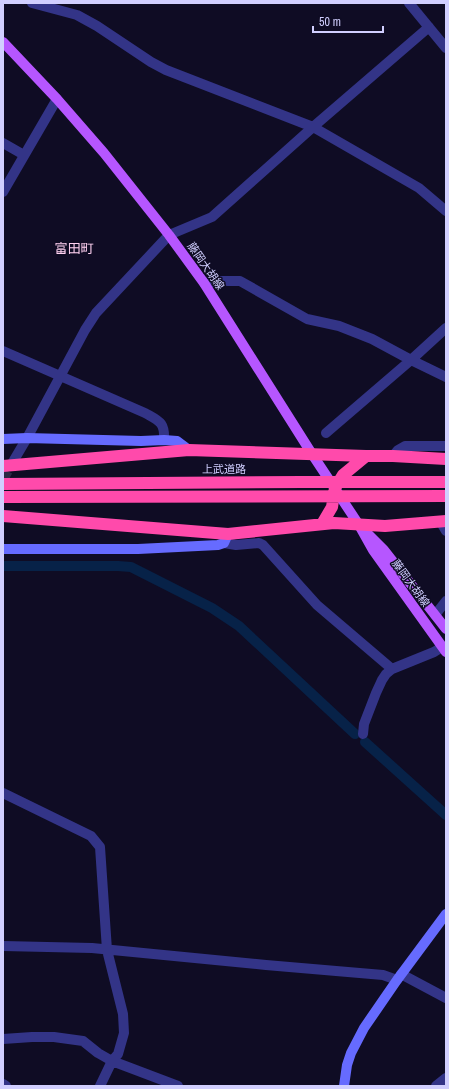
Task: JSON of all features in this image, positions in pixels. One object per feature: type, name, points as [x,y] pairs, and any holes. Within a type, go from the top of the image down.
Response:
[{"type":"highway","points":[[3,466],[189,450],[446,459]]},
{"type":"highway","points":[[322,524],[332,507],[334,488],[346,471],[366,456]]},
{"type":"highway","name":"上武道路","points":[[3,484],[446,482]]},
{"type":"highway","points":[[3,497],[446,496]]},
{"type":"highway","points":[[3,516],[226,539],[334,523],[399,526],[445,524]]},
{"type":"main road","name":"藤岡大胡線","points":[[3,42],[104,153],[169,235],[204,283],[312,454],[359,525],[372,550],[444,650]]},
{"type":"main road","name":"藤岡大胡線","points":[[359,525],[384,550],[446,629]]},
{"type":"street","points":[[32,3],[77,15],[166,70],[313,127],[419,188],[446,211]]},
{"type":"street","points":[[409,3],[446,48]]},
{"type":"street","points":[[14,460],[85,330],[96,313],[169,235],[212,217],[429,27]]},
{"type":"street","points":[[3,192],[57,100]]},
{"type":"street","points":[[3,143],[24,155]]},
{"type":"street","points":[[204,283],[240,281],[306,320],[339,326],[372,339],[446,377]]},
{"type":"street","points":[[326,432],[411,360],[446,328]]},
{"type":"street","points":[[3,351],[145,413],[163,425],[164,440]]},
{"type":"street","points":[[3,439],[164,440],[178,441],[189,450]]},
{"type":"street","points":[[393,456],[398,450],[405,446],[446,446]]},
{"type":"street","points":[[3,549],[138,549],[218,545],[226,539],[236,545],[259,543],[263,545],[317,605],[392,669]]},
{"type":"street","points":[[435,615],[446,601]]},
{"type":"street","points":[[363,734],[364,724],[379,685],[386,674],[392,669],[434,652],[444,650]]},
{"type":"street","points":[[3,793],[91,836],[100,847],[107,950],[122,1014],[124,1033],[118,1054],[112,1061],[100,1086]]},
{"type":"street","points":[[344,1086],[347,1065],[357,1040],[399,977],[446,914]]},
{"type":"street","points":[[3,946],[92,948],[383,975],[399,977],[446,998]]},
{"type":"street","points":[[3,1039],[54,1037],[83,1041],[98,1053],[112,1061],[178,1086]]},
{"type":"street","points":[[436,1086],[446,1078]]},
{"type":"waterway","points":[[3,566],[131,567],[212,608],[239,626],[355,734]]},
{"type":"waterway","points":[[365,742],[446,815]]},
{"type":"tunnel","points":[[3,480],[13,461]]},
{"type":"district","name":"富田町","points":[[74,248]]}]
